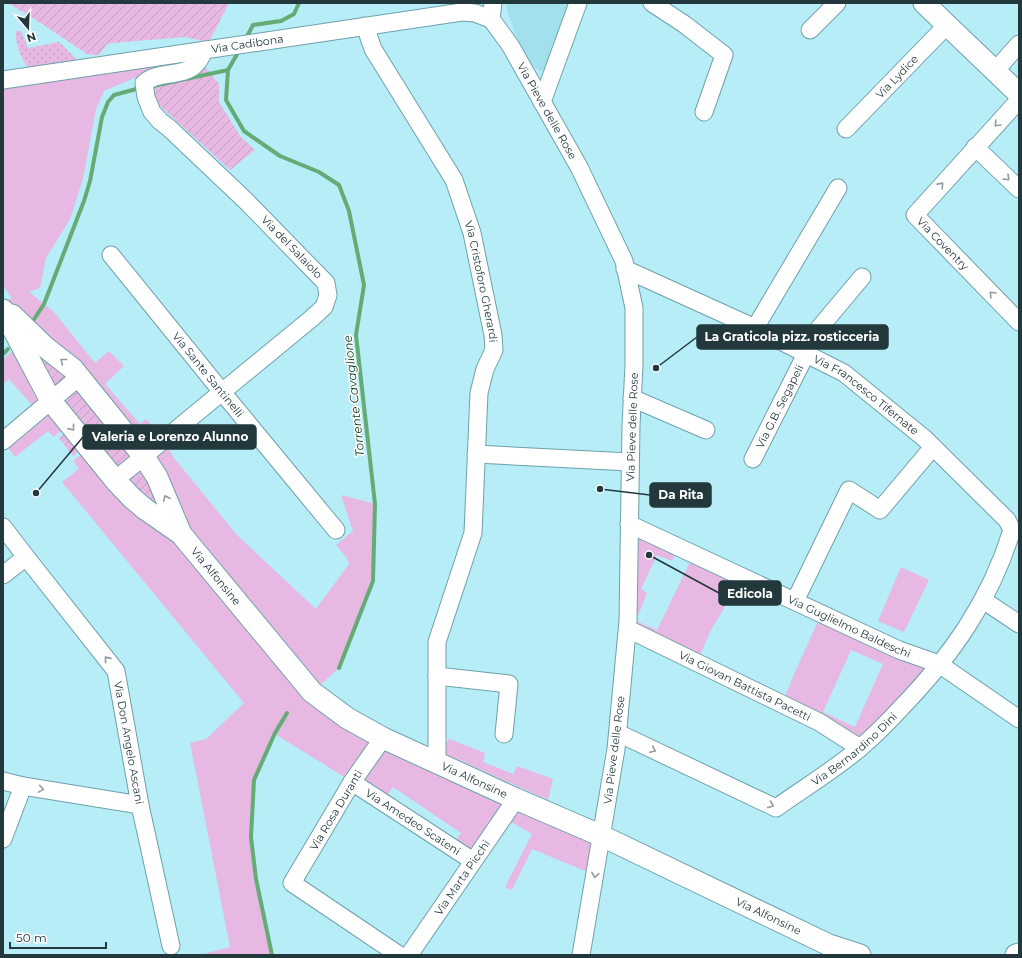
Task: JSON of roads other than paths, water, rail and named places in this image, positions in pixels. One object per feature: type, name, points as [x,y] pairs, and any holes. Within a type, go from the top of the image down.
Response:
[{"type":"main road","points":[[924,3],[1019,94]]},
{"type":"main road","name":"Via Alfonsine","points":[[3,306],[44,347],[72,369],[144,457],[157,477],[181,534]]},
{"type":"main road","name":"Via Alfonsine","points":[[3,310],[51,401],[116,480],[145,509],[181,534],[312,692],[347,718],[383,738],[516,799],[602,836],[836,950],[860,955]]},
{"type":"street","points":[[542,102],[578,3]]},
{"type":"street","points":[[652,3],[684,24],[724,55],[704,112]]},
{"type":"street","points":[[810,30],[837,3]]},
{"type":"street","name":"Via Pieve delle Rose","points":[[492,11],[580,167],[608,225],[624,261],[634,308],[628,629],[618,734],[581,955]]},
{"type":"street","name":"Via Cadibona","points":[[3,80],[462,12],[475,13],[492,11]]},
{"type":"street","name":"Via Lydice","points":[[846,129],[947,25]]},
{"type":"street","name":"Via Cristoforo Gherardi","points":[[365,26],[373,49],[454,180],[472,233],[493,335],[494,350],[485,369],[478,393],[473,533],[437,642],[437,762]]},
{"type":"street","points":[[995,71],[1019,44]]},
{"type":"street","name":"Via del Salaiolo","points":[[116,480],[312,318],[324,307],[328,295],[326,283],[323,279],[246,200],[169,128],[160,122],[152,112],[146,97],[144,83],[148,79],[156,76],[179,72],[193,67],[204,50]]},
{"type":"street","name":"Via Coventry","points":[[1018,320],[915,215],[1019,100]]},
{"type":"street","points":[[975,147],[1019,189]]},
{"type":"street","points":[[754,328],[838,188]]},
{"type":"street","name":"Via Sante Santinelli","points":[[112,255],[222,392],[336,530]]},
{"type":"street","name":"Via Francesco Tifernate","points":[[625,269],[754,328],[844,373],[924,438],[1007,520],[1015,532]]},
{"type":"street","name":"Via G.B. Segapeli","points":[[753,460],[803,353],[862,277]]},
{"type":"street","points":[[3,441],[79,377]]},
{"type":"street","points":[[632,398],[706,430]]},
{"type":"street","points":[[795,601],[849,490],[880,510],[933,447]]},
{"type":"street","points":[[476,454],[630,462]]},
{"type":"street","name":"Via Guglielmo Baldeschi","points":[[629,524],[899,650],[939,664],[1019,719]]},
{"type":"street","name":"Via Don Angelo Ascani","points":[[3,527],[116,671],[140,805],[171,946]]},
{"type":"street","name":"Via Bernardino Dini","points":[[618,734],[776,808],[860,748],[920,688],[962,636],[983,600],[1006,547],[1015,532]]},
{"type":"street","points":[[3,575],[26,557]]},
{"type":"street","points":[[983,600],[1019,624]]},
{"type":"street","name":"Via Giovan Battista Pacetti","points":[[628,629],[819,722],[860,748]]},
{"type":"street","points":[[437,676],[509,684],[504,734]]},
{"type":"street","name":"Via Rosa Duranti","points":[[383,738],[352,782],[292,883],[399,955]]},
{"type":"street","points":[[3,781],[23,786],[140,805]]},
{"type":"street","name":"Via Amedeo Scateni","points":[[352,782],[473,861]]},
{"type":"street","points":[[3,839],[23,786]]},
{"type":"street","name":"Via Marta Picchi","points":[[409,955],[516,799]]},
{"type":"waterway","name":"Torrente Cavaglione","points":[[245,40],[253,25],[281,21],[294,14],[299,3]]},
{"type":"waterway","name":"Torrente Cavaglione","points":[[240,49],[228,70],[226,100],[244,131],[280,156],[319,172],[339,185],[349,211],[364,285],[356,335],[375,504],[373,581],[339,668]]},
{"type":"waterway","points":[[153,86],[228,70]]},
{"type":"waterway","points":[[33,321],[44,304],[84,201],[90,181],[102,117],[108,102],[114,95],[140,88]]},
{"type":"waterway","points":[[3,354],[8,349]]},
{"type":"waterway","name":"Torrente Cavaglione","points":[[272,955],[256,879],[251,837],[254,780],[275,733],[287,713]]},
{"type":"place","name":"La Graticola pizz. rosticceria","points":[[656,368]]},
{"type":"place","name":"Da Rita","points":[[600,489]]},
{"type":"place","name":"Valeria e Lorenzo Alunno","points":[[36,493]]},
{"type":"place","name":"Edicola","points":[[649,555]]}]
